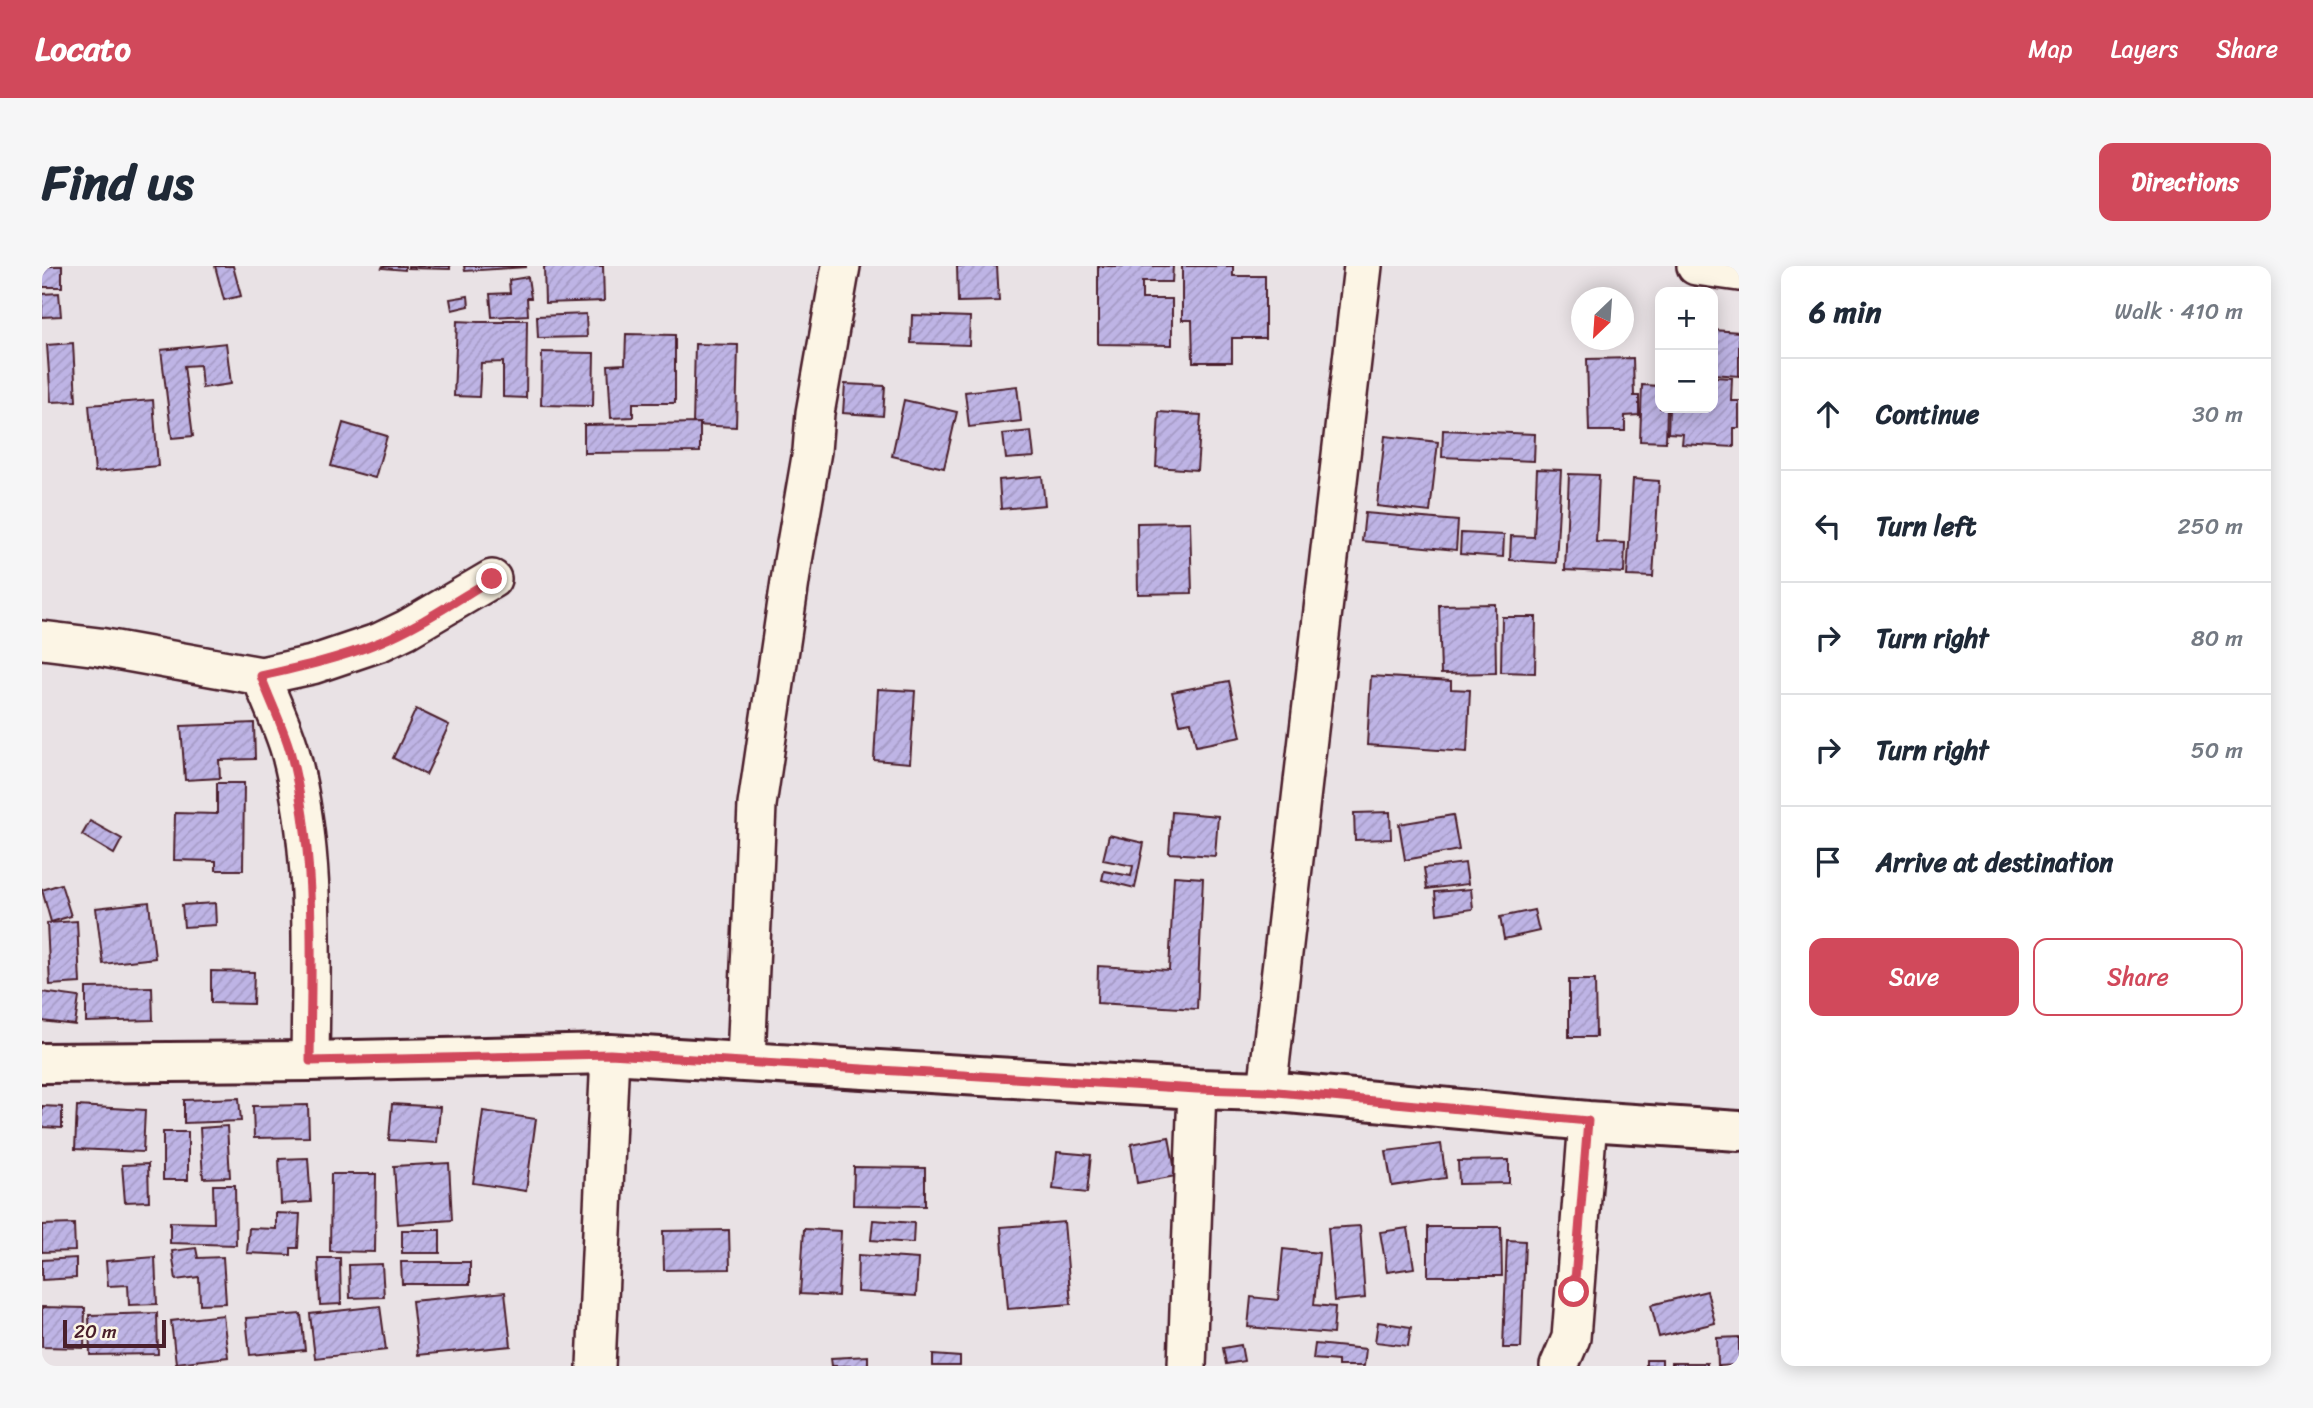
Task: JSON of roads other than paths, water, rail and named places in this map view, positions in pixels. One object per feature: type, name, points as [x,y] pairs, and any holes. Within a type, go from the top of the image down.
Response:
[{"type":"street","points":[[746,1060],[757,805],[812,451],[815,413],[841,266]]},
{"type":"street","points":[[1267,1091],[1363,266]]},
{"type":"street","points":[[1696,266],[1739,272]]},
{"type":"street","points":[[42,640],[261,676],[312,665],[380,642],[492,579]]},
{"type":"street","points":[[261,676],[290,750],[306,835],[311,914],[310,1061]]},
{"type":"street","points":[[596,1366],[610,1054]]},
{"type":"street","points":[[42,1063],[310,1061],[610,1054],[1267,1091],[1588,1121],[1739,1131]]},
{"type":"street","points":[[1186,1366],[1197,1089]]},
{"type":"street","points":[[1559,1366],[1571,1338],[1588,1121]]}]
